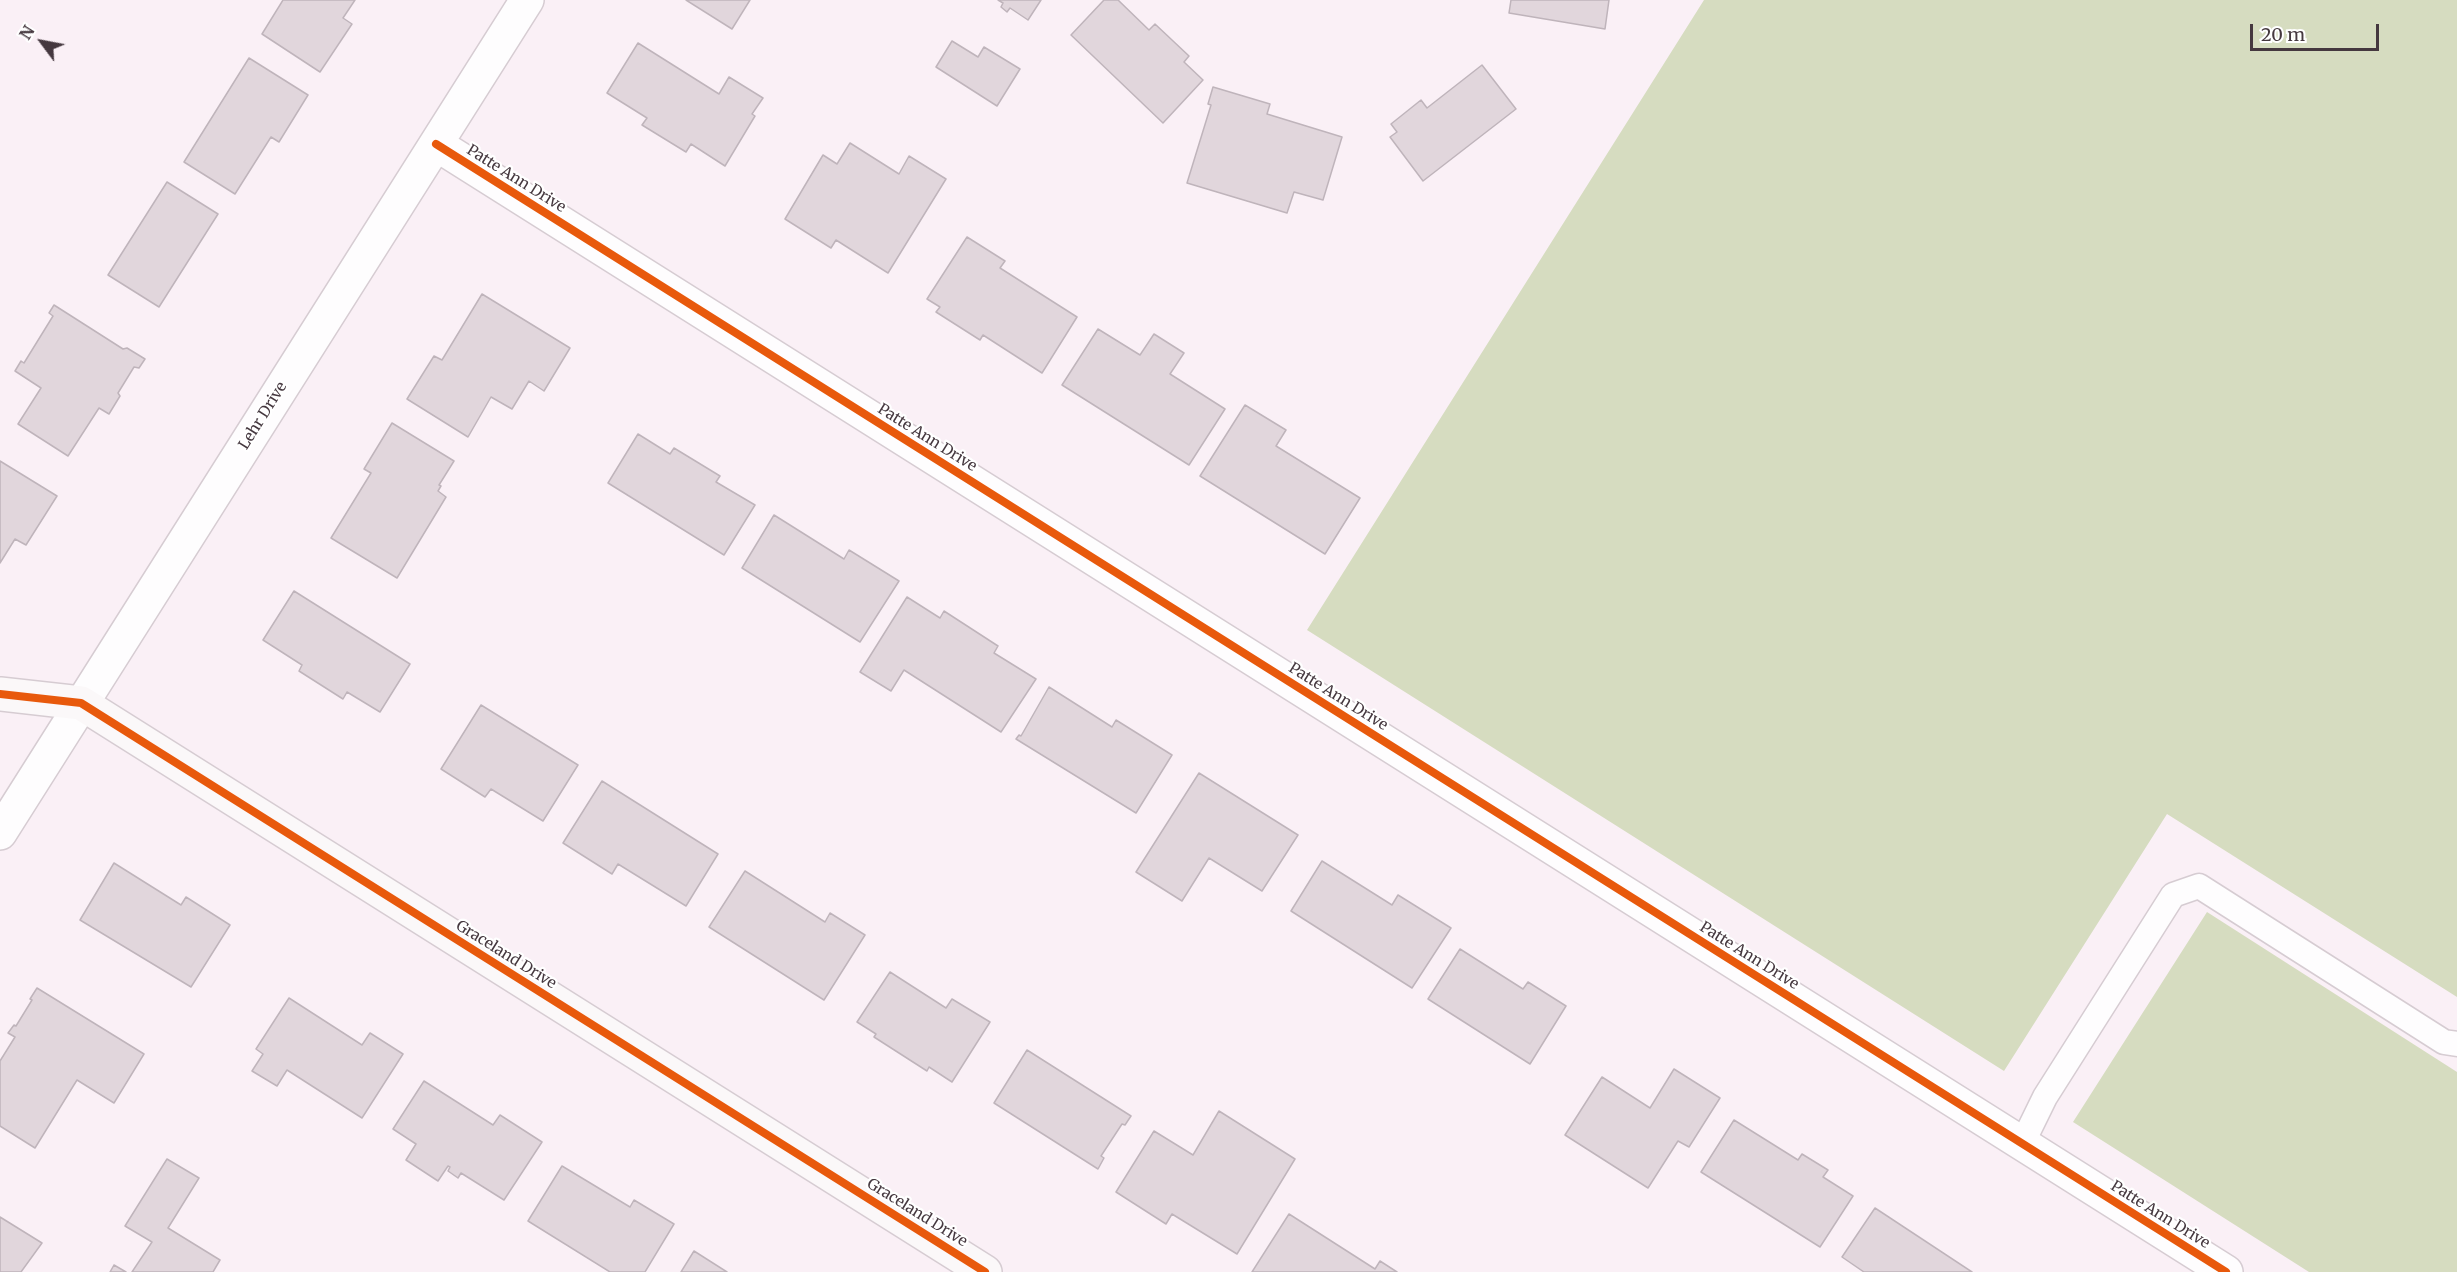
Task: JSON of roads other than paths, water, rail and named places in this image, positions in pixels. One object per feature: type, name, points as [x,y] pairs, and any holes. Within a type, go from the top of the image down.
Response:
[{"type":"street","name":"Lehr Drive","points":[[0,833],[527,0]]},
{"type":"street","name":"Patte Ann Drive","points":[[436,144],[2226,1272]]},
{"type":"street","name":"Graceland Drive","points":[[0,694],[81,703],[985,1272]]},
{"type":"lane","points":[[2022,1144],[2045,1097],[2173,895],[2199,886],[2444,1042],[2457,1044]]}]
